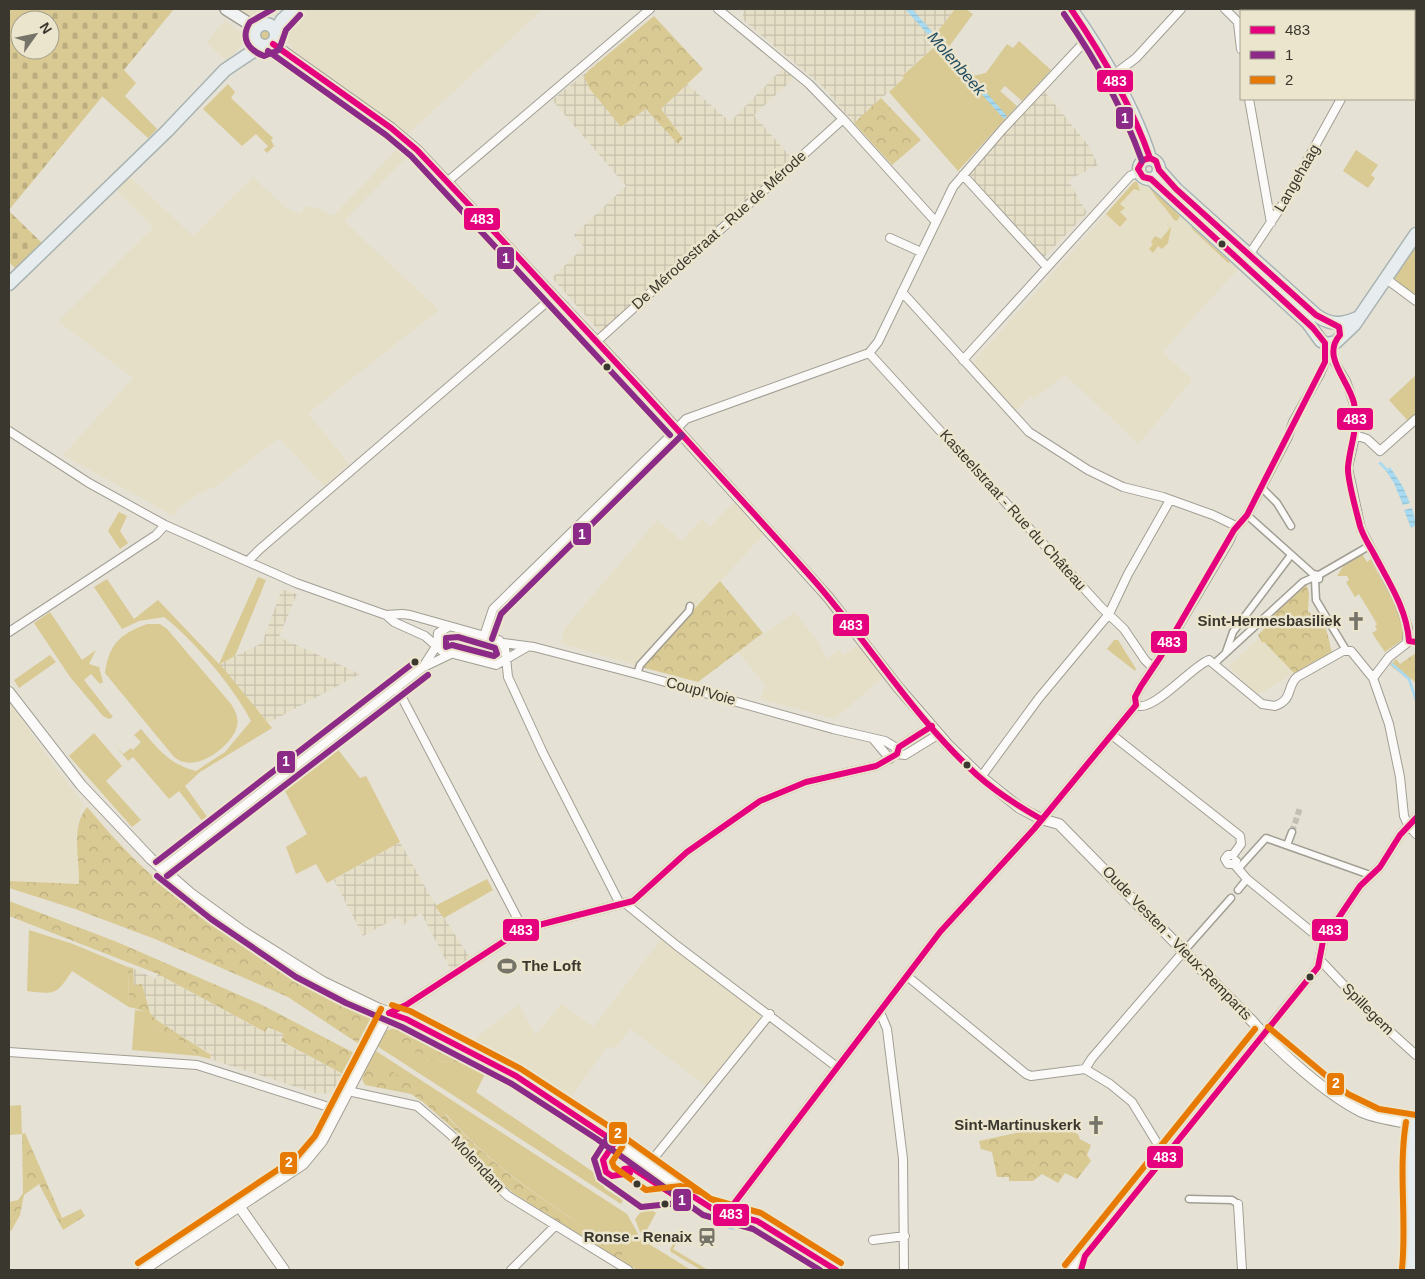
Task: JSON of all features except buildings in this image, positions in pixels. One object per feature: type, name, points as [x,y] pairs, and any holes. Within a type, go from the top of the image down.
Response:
[{"type":"main road","points":[[226,9],[265,35]]},
{"type":"main road","points":[[265,35],[286,9]]},
{"type":"main road","points":[[9,284],[167,131],[225,70],[294,9]]},
{"type":"main road","points":[[1071,9],[1090,36],[1112,76],[1144,139],[1150,158],[1158,164],[1155,175]]},
{"type":"main road","points":[[1150,158],[1140,162],[1139,172],[1142,177],[1155,175]]},
{"type":"main road","points":[[1155,175],[1247,260],[1328,340]]},
{"type":"main road","points":[[1328,340],[1354,325],[1416,234]]},
{"type":"main road","points":[[1247,260],[1340,332],[1328,340]]},
{"type":"main road","points":[[1328,340],[1318,328],[1330,323],[1346,323],[1357,318]]},
{"type":"main road","points":[[1411,1270],[1414,1238],[1410,1153],[1415,1121]]},
{"type":"street","points":[[447,182],[650,9]]},
{"type":"street","points":[[718,9],[809,84],[936,222]]},
{"type":"street","points":[[1112,76],[1136,58],[1181,9]]},
{"type":"street","points":[[1225,9],[1240,22]]},
{"type":"street","name":"Oude Vesten - Vieux-Remparts","points":[[265,35],[391,128],[417,150],[676,428],[828,597],[897,686],[939,734],[981,777],[1020,808],[1041,819],[1060,824],[1252,1021],[1262,1034],[1306,1072],[1349,1104],[1376,1117],[1415,1121]]},
{"type":"street","points":[[484,636],[493,609],[686,419],[869,353],[878,342],[953,187],[1090,36]]},
{"type":"street","points":[[1249,100],[1270,223]]},
{"type":"street","name":"Langehaag","points":[[1247,260],[1340,100]]},
{"type":"street","name":"De Mérodestraat - Rue de Mérode","points":[[596,342],[843,119]]},
{"type":"street","points":[[963,360],[1130,176],[1139,172]]},
{"type":"street","points":[[963,175],[1047,267]]},
{"type":"street","points":[[890,238],[921,252]]},
{"type":"street","points":[[1385,278],[1416,301]]},
{"type":"street","points":[[902,292],[1029,432],[1097,474],[1123,487],[1170,500],[1213,515],[1236,526]]},
{"type":"street","points":[[248,562],[260,549],[554,296]]},
{"type":"street","points":[[1328,340],[1332,358],[1353,396],[1355,435],[1350,455],[1349,476],[1361,529],[1398,600],[1413,641],[1389,657],[1373,678]]},
{"type":"street","points":[[726,1214],[940,932],[1041,819],[1136,705],[1136,695],[1236,526],[1247,515],[1262,488],[1293,422],[1320,374],[1325,362],[1328,340]]},
{"type":"street","name":"Kasteelstraat - Rue du Château","points":[[869,353],[1124,629],[1145,660],[1150,665],[1156,664]]},
{"type":"street","points":[[1355,435],[1367,439],[1380,451],[1416,419]]},
{"type":"street","points":[[9,431],[88,482],[165,525],[303,586],[386,615],[394,622],[424,636],[442,651],[492,664],[527,647]]},
{"type":"street","points":[[1262,488],[1277,504],[1291,526]]},
{"type":"street","points":[[981,777],[1056,676],[1109,614],[1128,574],[1170,500]]},
{"type":"street","points":[[1247,515],[1315,577],[1316,600],[1346,650],[1353,653],[1373,678],[1389,724],[1400,777],[1404,812],[1408,825],[1416,834]]},
{"type":"street","points":[[9,632],[156,535],[165,525]]},
{"type":"street","points":[[1215,663],[1302,582],[1315,577],[1369,546]]},
{"type":"street","points":[[1226,653],[1233,632],[1291,555]]},
{"type":"street","points":[[637,674],[640,665],[689,611],[690,606]]},
{"type":"street","name":"Coupl'Voie","points":[[386,615],[402,614],[439,622],[448,627],[503,643],[527,647],[637,674],[890,743],[897,754]]},
{"type":"street","points":[[423,667],[437,645],[438,633],[448,627]]},
{"type":"street","points":[[503,643],[506,653],[508,677],[543,754],[623,904],[837,1066]]},
{"type":"street","points":[[1136,705],[1144,707],[1155,701],[1207,660],[1211,660],[1262,704],[1272,707],[1286,699],[1296,678],[1346,650]]},
{"type":"street","points":[[162,869],[423,667],[451,654]]},
{"type":"street","points":[[397,688],[524,929]]},
{"type":"street","points":[[9,692],[81,785],[162,869],[216,912],[276,954],[323,982],[406,1019],[516,1076],[649,1164],[707,1207],[726,1214],[757,1221],[836,1270]]},
{"type":"street","points":[[143,1270],[312,1156],[389,1013],[410,1002],[524,929],[636,899],[677,861],[707,837],[760,801],[806,782],[871,767],[890,759],[897,754],[899,747],[932,726]]},
{"type":"street","points":[[897,754],[905,755],[939,734]]},
{"type":"street","points":[[1112,735],[1238,834],[1242,843],[1233,855],[1236,858],[1236,867],[1247,879],[1323,941]]},
{"type":"street","points":[[874,740],[890,759]]},
{"type":"street","points":[[1072,1270],[1084,1258],[1321,961],[1323,941],[1360,886],[1387,859],[1393,845],[1408,825],[1416,818]]},
{"type":"street","points":[[1287,845],[1292,832]]},
{"type":"street","points":[[1236,867],[1266,838],[1370,875]]},
{"type":"street","points":[[1238,890],[1247,879]]},
{"type":"street","points":[[1085,1069],[1092,1058],[1230,898]]},
{"type":"street","name":"Spillegem","points":[[1321,961],[1374,1016],[1416,1055]]},
{"type":"street","points":[[907,976],[1026,1074],[1031,1076],[1085,1069],[1110,1084],[1132,1102],[1166,1156]]},
{"type":"street","points":[[880,1012],[887,1029],[903,1159],[904,1270]]},
{"type":"street","points":[[649,1164],[770,1014]]},
{"type":"street","points":[[9,1052],[197,1065],[338,1110]]},
{"type":"street","name":"Molendam","points":[[350,1087],[417,1106],[451,1135],[496,1186],[555,1226],[628,1270]]},
{"type":"street","points":[[1189,1199],[1232,1200],[1238,1204],[1242,1270]]},
{"type":"street","points":[[238,1206],[284,1270]]},
{"type":"street","points":[[512,1270],[555,1226]]},
{"type":"street","points":[[873,1240],[905,1236]]},
{"type":"street","points":[[1081,1270],[1084,1258]]},
{"type":"shaded area","points":[[237,9],[278,9],[268,16],[253,19]]},
{"type":"shaded area","points":[[305,9],[543,9],[408,134],[294,51],[285,37],[286,31],[289,24]]},
{"type":"shaded area","points":[[743,9],[955,9],[935,35],[941,41],[902,75],[904,78],[854,123],[822,86],[743,20]]},
{"type":"shaded area","points":[[225,20],[240,32],[243,38],[243,44],[227,60],[206,43]]},
{"type":"shaded area","points":[[782,69],[794,78],[754,115],[793,160],[601,333],[552,278],[584,247],[574,235],[626,186],[552,100],[588,71],[584,77],[622,127],[646,109],[683,137],[661,109],[687,84],[730,122]]},
{"type":"shaded area","points":[[1044,91],[1089,146],[1098,165],[1068,180],[1087,213],[1043,258],[969,176],[969,171]]},
{"type":"shaded area","points":[[401,145],[411,153],[344,221],[439,310],[308,413],[349,464],[324,486],[279,438],[215,487],[200,493],[178,508],[174,516],[63,455],[133,378],[58,321],[154,227],[117,190],[130,177],[193,236],[253,177],[285,207],[300,214],[307,206],[318,208],[333,216]]},
{"type":"shaded area","points":[[1136,180],[1150,188],[1238,269],[1162,352],[1192,379],[1139,444],[1065,375],[1034,399],[1031,396],[1015,411],[974,364],[975,360]]},
{"type":"shaded area","points":[[735,501],[764,534],[641,667],[561,643],[565,628],[657,520],[682,541],[701,519],[710,527]]},
{"type":"shaded area","points":[[282,589],[297,594],[279,637],[360,674],[268,723],[219,664],[262,643]]},
{"type":"shaded area","points":[[795,612],[816,639],[827,659],[839,650],[843,656],[859,644],[884,676],[835,719],[760,699],[765,685],[738,652]]},
{"type":"shaded area","points":[[1258,639],[1271,648],[1294,673],[1257,695],[1229,666]]},
{"type":"shaded area","points":[[9,700],[38,743],[83,803],[76,834],[79,856],[79,885],[9,881]]},
{"type":"shaded area","points":[[400,842],[429,894],[470,958],[451,970],[421,913],[403,925],[398,917],[363,936],[334,880]]},
{"type":"shaded area","points":[[663,937],[766,1014],[710,1089],[630,1029],[616,1047],[606,1048],[567,1103],[517,1072],[467,1045],[519,1004],[535,1035],[562,1004],[593,1027]]},
{"type":"shaded area","points":[[133,968],[155,979],[158,974],[264,1032],[268,1027],[284,1034],[281,1042],[345,1075],[334,1093],[318,1094],[210,1059],[211,1054],[158,1021],[150,1013],[134,985]]},
{"type":"green space","points":[[9,9],[39,9],[10,10],[9,47]]},
{"type":"green space","points":[[174,9],[9,210],[9,46],[10,45],[10,60],[60,60],[60,10],[38,10]]},
{"type":"green space","points":[[955,9],[966,9],[973,14],[948,48],[972,76],[986,73],[1007,44],[1013,48],[1019,41],[1051,70],[1022,101],[1005,86],[1000,91],[1017,106],[958,171],[889,92],[904,78],[902,76],[941,41],[935,35]]},
{"type":"green space","points":[[654,16],[703,69],[661,109],[683,138],[678,144],[646,109],[621,127],[590,89],[584,77],[588,71]]},
{"type":"green space","points":[[265,30],[271,36],[265,42],[259,36]]},
{"type":"green space","points":[[123,69],[136,83],[125,96],[157,129],[148,138],[102,96]]},
{"type":"green space","points":[[228,84],[235,92],[231,98],[273,138],[271,140],[274,146],[267,153],[264,150],[268,146],[256,134],[242,146],[203,109]]},
{"type":"green space","points":[[881,98],[921,140],[892,165],[854,123]]},
{"type":"green space","points":[[1356,150],[1378,165],[1371,175],[1375,178],[1368,188],[1343,171]]},
{"type":"green space","points":[[1134,182],[1137,182],[1140,191],[1134,189],[1120,204],[1125,208],[1120,212],[1127,219],[1120,227],[1106,214]]},
{"type":"green space","points":[[1149,186],[1180,216],[1177,221],[1174,220]]},
{"type":"green space","points":[[9,211],[43,244],[16,269],[9,262]]},
{"type":"green space","points":[[1166,223],[1171,228],[1168,243],[1162,249],[1158,246],[1153,253],[1149,249],[1153,244],[1151,242],[1155,236],[1161,239],[1170,228]]},
{"type":"green space","points":[[1192,227],[1230,262],[1228,263]]},
{"type":"green space","points":[[1416,244],[1416,297],[1394,278]]},
{"type":"green space","points":[[1416,375],[1416,416],[1409,422],[1389,400]]},
{"type":"green space","points":[[119,512],[127,516],[120,531],[128,543],[120,549],[108,531]]},
{"type":"green space","points":[[1362,554],[1367,562],[1371,559],[1402,622],[1404,632],[1402,640],[1385,652],[1372,633],[1377,630],[1375,626],[1377,624],[1359,594],[1355,597],[1346,582],[1349,580],[1347,576],[1337,576],[1344,565]]},
{"type":"green space","points":[[258,577],[266,580],[235,656],[220,664],[272,728],[200,772],[185,786],[208,818],[203,822],[179,791],[169,799],[133,757],[128,761],[114,744],[123,754],[131,748],[133,750],[141,742],[134,735],[141,729],[171,760],[196,771],[225,752],[251,721],[235,695],[212,665],[175,626],[164,617],[139,621],[122,629],[94,587],[107,579],[134,619],[158,600],[219,664]]},
{"type":"green space","points":[[720,581],[763,633],[698,682],[641,667]]},
{"type":"green space","points":[[1306,584],[1309,593],[1308,612],[1315,615],[1326,628],[1332,652],[1294,673],[1264,642],[1262,643],[1258,635],[1266,627],[1263,624]]},
{"type":"green space","points":[[50,612],[82,660],[96,650],[89,664],[99,667],[103,682],[100,684],[91,674],[84,680],[113,717],[109,719],[103,716],[70,677],[34,623]]},
{"type":"green space","points":[[147,624],[160,624],[167,629],[235,711],[237,726],[230,740],[224,747],[208,758],[192,763],[184,762],[174,757],[105,673],[109,655],[117,641]]},
{"type":"green space","points":[[449,634],[496,647],[498,654],[495,657],[446,646],[443,639]]},
{"type":"green space","points":[[1114,640],[1118,640],[1136,669],[1135,671],[1107,649]]},
{"type":"green space","points":[[1416,653],[1416,684],[1412,679],[1409,680],[1390,665],[1396,659],[1400,664]]},
{"type":"green space","points":[[50,655],[56,662],[19,688],[14,680]]},
{"type":"green space","points":[[94,733],[122,766],[106,781],[141,820],[132,827],[69,756]]},
{"type":"green space","points":[[336,747],[360,778],[366,776],[400,842],[327,883],[316,864],[296,874],[286,847],[307,834],[283,787]]},
{"type":"green space","points":[[87,807],[139,863],[198,914],[253,952],[311,986],[371,1016],[373,1021],[359,1044],[288,997],[155,939],[75,909],[9,888],[9,881],[79,884],[77,834],[82,815]]},
{"type":"green space","points":[[487,879],[493,890],[444,918],[435,906]]},
{"type":"green space","points":[[9,901],[117,942],[260,1004],[356,1054],[345,1075],[281,1041],[284,1034],[268,1027],[265,1032],[158,974],[9,916]]},
{"type":"green space","points":[[29,930],[73,944],[128,967],[129,1007],[72,971],[62,985],[54,992],[27,991]]},
{"type":"green space","points":[[128,967],[133,968],[134,985],[142,984],[150,1013],[158,1021],[211,1055],[210,1059],[199,1056],[180,1040],[145,1022],[145,1011],[129,1007]]},
{"type":"green space","points":[[135,1010],[145,1011],[145,1022],[180,1040],[199,1056],[132,1050]]},
{"type":"green space","points":[[396,1027],[392,1038],[431,1061],[460,1062],[485,1074],[476,1092],[608,1182],[604,1188],[623,1200],[621,1204],[377,1046],[386,1031]]},
{"type":"green space","points":[[396,1027],[460,1062],[431,1061],[391,1038]]},
{"type":"green space","points":[[376,1051],[627,1214],[641,1239],[691,1270],[637,1270],[620,1260],[622,1251],[529,1188],[485,1154],[445,1113],[448,1109],[366,1069]]},
{"type":"green space","points":[[385,1067],[449,1109],[445,1114],[485,1154],[507,1172],[552,1205],[623,1251],[620,1260],[513,1193],[485,1167],[457,1132],[423,1102],[411,1094],[365,1085],[362,1079],[366,1069]]},
{"type":"green space","points":[[21,1105],[22,1134],[9,1135],[9,1106]]},
{"type":"green space","points":[[1046,1120],[1078,1134],[1080,1139],[1091,1145],[1087,1155],[1091,1161],[1077,1179],[1065,1173],[1058,1183],[1042,1174],[1033,1181],[1009,1181],[1009,1177],[997,1177],[992,1152],[981,1149],[979,1141],[1039,1128]]},
{"type":"green space","points":[[25,1133],[62,1218],[81,1209],[85,1216],[63,1230],[39,1184],[24,1195],[20,1215],[11,1231],[9,1230],[9,1202],[18,1200],[23,1193],[22,1134]]},
{"type":"green space","points":[[650,1209],[656,1213],[645,1233],[660,1242],[658,1245],[640,1232],[635,1219],[640,1213]]},
{"type":"green space","points":[[678,1236],[680,1237],[673,1249],[708,1270],[701,1270],[671,1252],[670,1249]]},
{"type":"water","points":[[905,9],[912,9],[1007,116],[1004,119]]},
{"type":"water","points":[[1390,467],[1403,487],[1410,503],[1403,505],[1394,483],[1386,471]]},
{"type":"water","points":[[1412,508],[1416,525],[1411,528],[1404,510]]},
{"type":"water","points":[[707,1213],[736,1220],[739,1227],[734,1230],[722,1226],[710,1218]]},
{"type":"waterway","name":"Molenbeek","points":[[1380,463],[1388,471]]},
{"type":"waterway","name":"Molenbeek","points":[[1392,664],[1409,679],[1416,700]]},
{"type":"tunnel","points":[[1292,832],[1300,808]]},
{"type":"transit line","name":"1","points":[[273,9],[250,22],[246,33],[247,43],[250,47],[264,56],[279,50],[286,30],[300,15]]},
{"type":"transit line","name":"483","points":[[1071,9],[1115,81],[1134,119],[1150,158]]},
{"type":"transit line","name":"1","points":[[1064,14],[1108,85],[1135,141],[1142,161]]},
{"type":"transit line","name":"483","points":[[273,44],[391,128],[417,150],[616,362],[811,577],[932,729],[977,775],[1016,804],[1041,819]]},
{"type":"transit line","name":"1","points":[[268,51],[386,135],[411,156],[670,435]]},
{"type":"transit line","name":"483","points":[[726,1214],[940,932],[1034,829],[1136,705],[1135,697],[1141,686],[1161,656],[1234,530],[1247,515],[1325,362],[1325,343],[1313,328],[1151,179],[1143,177],[1138,169],[1143,160],[1150,158],[1156,161],[1159,170],[1176,189],[1316,315],[1339,327],[1340,335],[1335,343],[1334,359],[1351,394],[1355,412],[1355,428],[1348,467],[1352,496],[1363,533],[1401,607],[1409,641],[1416,642]]},
{"type":"transit line","name":"1","points":[[492,639],[501,614],[682,435]]},
{"type":"transit line","name":"1","points":[[458,637],[495,648],[497,654],[494,656],[452,645],[446,647],[446,638],[458,637]]},
{"type":"transit line","name":"1","points":[[156,862],[416,661]]},
{"type":"transit line","name":"1","points":[[167,876],[428,675]]},
{"type":"transit line","name":"483","points":[[389,1013],[406,1005],[523,929],[633,901],[687,852],[760,801],[806,782],[876,766],[897,754],[899,747],[932,726]]},
{"type":"transit line","name":"483","points":[[1081,1270],[1085,1256],[1318,967],[1323,941],[1360,886],[1380,867],[1400,835],[1416,818]]},
{"type":"transit line","name":"1","points":[[157,876],[211,919],[296,977],[346,1003],[402,1027],[512,1084],[597,1139],[703,1215],[753,1229],[820,1270]]},
{"type":"transit line","name":"2","points":[[392,1005],[410,1011],[521,1069],[607,1125],[711,1199],[761,1213],[841,1263]]},
{"type":"transit line","name":"2","points":[[138,1263],[297,1157],[315,1136],[381,1009]]},
{"type":"transit line","name":"483","points":[[389,1013],[406,1019],[516,1076],[615,1142],[603,1160],[606,1172],[612,1176],[630,1173]]},
{"type":"transit line","name":"2","points":[[1268,1027],[1348,1094],[1379,1109],[1416,1115]]},
{"type":"transit line","name":"2","points":[[1065,1265],[1255,1029]]},
{"type":"transit line","name":"2","points":[[1402,1269],[1404,1232],[1403,1159],[1406,1122]]},
{"type":"transit line","name":"1","points":[[608,1137],[594,1159],[600,1178],[641,1207],[679,1203],[695,1209]]},
{"type":"transit line","name":"2","points":[[622,1147],[612,1162],[614,1167],[646,1190],[681,1186],[703,1193]]},
{"type":"transit line","name":"483","points":[[624,1169],[632,1168],[672,1194],[694,1197],[716,1211],[757,1221],[836,1270]]},
{"type":"place","name":"Sint-Hermesbasiliek","points":[[1356,621]]},
{"type":"place","name":"The Loft","points":[[507,966]]},
{"type":"place","name":"Sint-Martinuskerk","points":[[1096,1125]]},
{"type":"place","name":"Ronse - Renaix","points":[[707,1237]]}]
